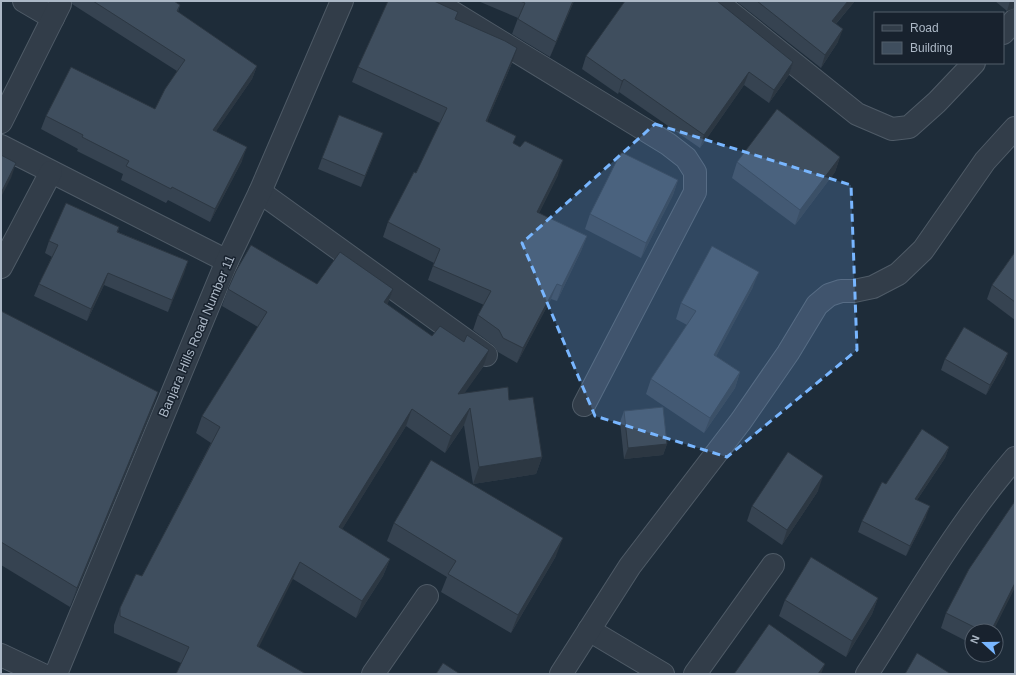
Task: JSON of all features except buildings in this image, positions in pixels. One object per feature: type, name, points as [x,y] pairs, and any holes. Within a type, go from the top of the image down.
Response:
[{"type":"street","points":[[1,122],[56,11],[24,1]]},
{"type":"street","name":"Banjara Hills Road Number 11","points":[[56,674],[227,261],[260,192],[342,1]]},
{"type":"street","points":[[434,1],[668,144],[686,158],[695,172],[695,192],[584,405]]},
{"type":"street","points":[[716,1],[857,114],[892,129],[909,127],[937,102],[973,64]]},
{"type":"street","points":[[1004,31],[1015,20]]},
{"type":"street","points":[[561,674],[630,566],[740,421],[788,353],[817,305],[829,295],[842,291],[873,288],[898,274],[923,250],[985,161],[1015,128]]},
{"type":"street","points":[[1,146],[227,261]]},
{"type":"street","points":[[1,267],[51,172]]},
{"type":"street","points":[[260,192],[486,355]]},
{"type":"street","points":[[867,674],[940,558],[997,479],[1015,458]]},
{"type":"street","points":[[695,674],[773,565]]},
{"type":"street","points":[[373,674],[427,596]]},
{"type":"street","points":[[589,630],[663,674]]},
{"type":"street","points":[[1,655],[40,674]]},
{"type":"highlighted area","points":[[655,124],[851,185],[857,350],[727,457],[595,416],[522,243]]}]
